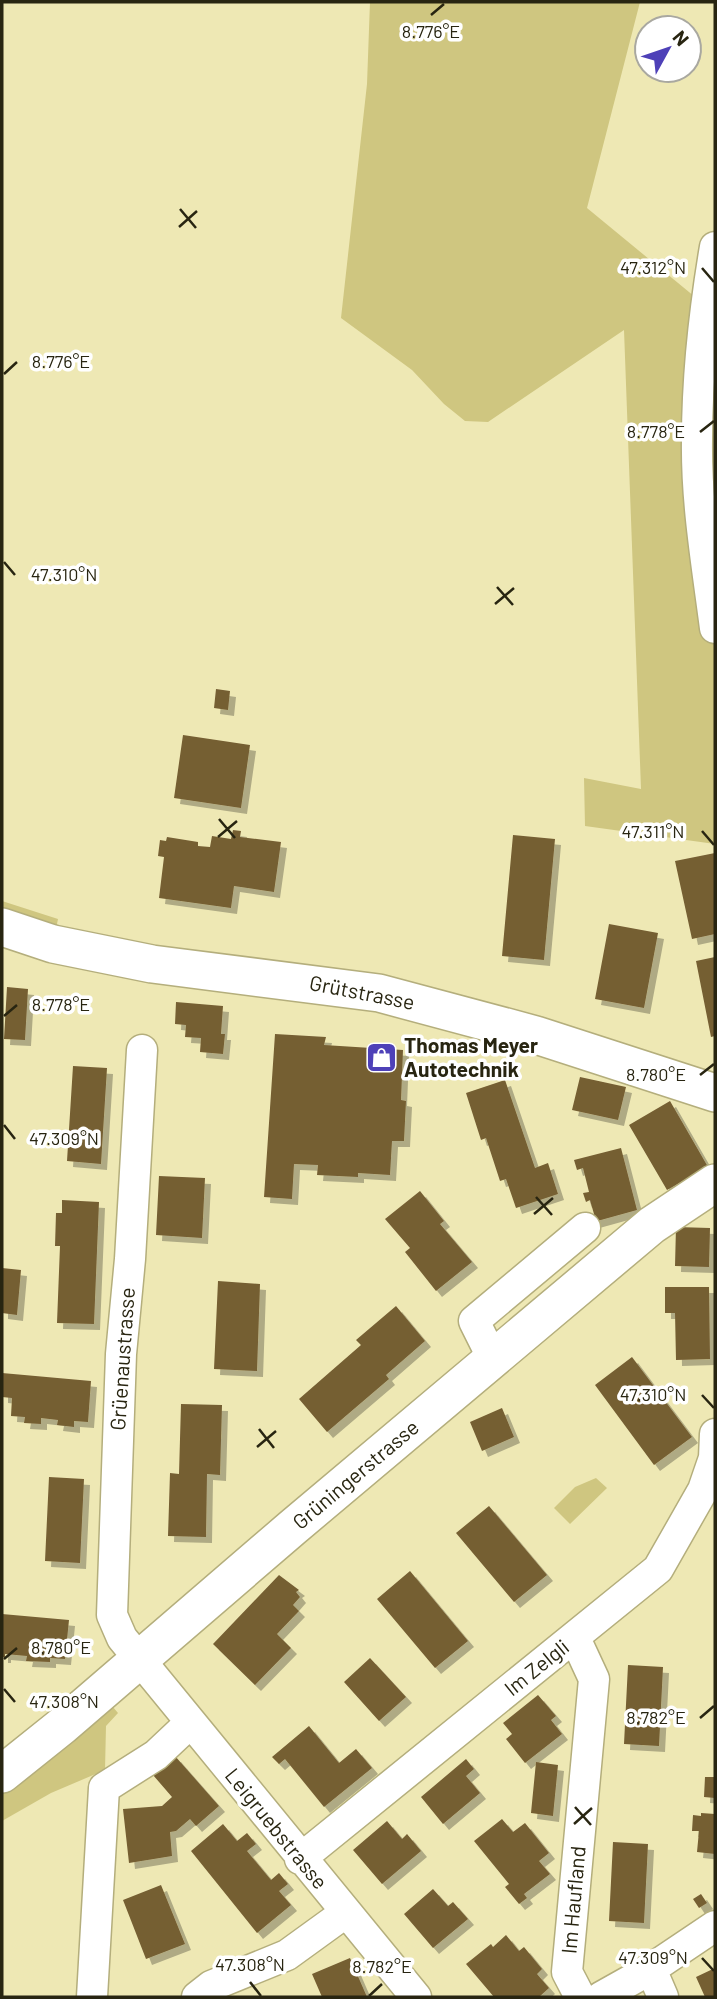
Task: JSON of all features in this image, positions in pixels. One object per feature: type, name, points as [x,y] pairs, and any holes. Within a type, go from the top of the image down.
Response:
[{"type":"main road","name":"Grütstrasse","points":[[2,926],[53,944],[152,964],[379,993],[536,1035],[715,1093]]},
{"type":"main road","name":"Grüningerstrasse","points":[[2,1774],[652,1226],[715,1184]]},
{"type":"street","points":[[715,247],[703,319],[696,442],[708,522],[715,628]]},
{"type":"street","name":"Grüenaustrasse","points":[[139,1659],[122,1638],[112,1615],[112,1594],[121,1354],[130,1259],[142,1050]]},
{"type":"street","points":[[493,1359],[474,1321],[585,1228]]},
{"type":"street","points":[[523,1280],[528,1252],[549,1234]]},
{"type":"street","name":"Im Zelgli","points":[[300,1859],[657,1569],[704,1490],[714,1458],[715,1434]]},
{"type":"street","name":"Im Haufland","points":[[575,1637],[594,1679],[567,1972],[580,1997]]},
{"type":"street","name":"Leigruebstrasse","points":[[139,1659],[300,1859],[416,1997]]},
{"type":"street","points":[[92,1997],[104,1788],[156,1755],[190,1723]]},
{"type":"street","points":[[197,1997],[211,1986],[288,1955],[345,1913]]},
{"type":"street","points":[[601,1997],[651,1969],[715,1926]]},
{"type":"street","points":[[651,1969],[663,1997]]},
{"type":"shaded area","points":[[370,2],[640,2],[637,14],[633,14],[633,29],[587,208],[706,306],[715,328],[715,503],[700,505],[715,628],[715,844],[585,826],[584,778],[641,789],[624,330],[488,422],[465,421],[444,404],[412,370],[341,318],[367,84]]},
{"type":"shaded area","points":[[2,901],[58,919],[53,944],[2,927]]},
{"type":"shaded area","points":[[596,1478],[607,1488],[570,1524],[554,1508],[575,1487]]},
{"type":"shaded area","points":[[101,1693],[118,1713],[106,1726],[105,1770],[51,1793],[2,1821],[2,1775]]},
{"type":"building","points":[[216,689],[230,691],[228,710],[214,708]]},
{"type":"building","points":[[183,735],[250,745],[241,808],[174,798]]},
{"type":"building","points":[[233,830],[241,831],[240,837],[281,842],[274,892],[234,886],[231,908],[159,898],[164,857],[158,856],[160,840],[166,841],[167,837],[198,842],[198,846],[210,847],[212,836],[231,839]]},
{"type":"building","points":[[513,835],[555,839],[544,960],[502,956]]},
{"type":"building","points":[[715,853],[715,934],[692,939],[675,861]]},
{"type":"building","points":[[609,924],[658,933],[644,1008],[595,999]]},
{"type":"building","points":[[715,957],[715,1036],[711,1037],[696,961]]},
{"type":"building","points":[[7,987],[28,989],[25,1040],[4,1039]]},
{"type":"building","points":[[176,1002],[223,1006],[223,1054],[200,1052],[201,1038],[185,1037],[186,1025],[175,1024]]},
{"type":"building","points":[[275,1034],[326,1037],[324,1045],[403,1050],[401,1100],[406,1101],[404,1141],[392,1141],[390,1175],[317,1175],[318,1165],[294,1164],[292,1199],[264,1197]]},
{"type":"building","points":[[73,1066],[107,1068],[101,1164],[67,1161]]},
{"type":"building","points":[[580,1077],[626,1087],[618,1120],[572,1110]]},
{"type":"building","points":[[505,1080],[535,1168],[548,1163],[558,1194],[516,1208],[506,1179],[500,1181],[486,1138],[481,1140],[466,1093]]},
{"type":"building","points":[[670,1101],[708,1167],[667,1190],[629,1125]]},
{"type":"building","points":[[621,1148],[637,1210],[590,1223],[588,1215],[594,1214],[590,1200],[586,1202],[583,1193],[589,1192],[583,1168],[577,1170],[574,1160]]},
{"type":"building","points":[[159,1176],[205,1178],[202,1238],[156,1235]]},
{"type":"building","points":[[420,1191],[444,1221],[440,1224],[472,1262],[436,1291],[405,1252],[410,1248],[385,1219]]},
{"type":"building","points":[[62,1200],[99,1202],[94,1324],[57,1323],[60,1246],[55,1246],[56,1213],[62,1213]]},
{"type":"building","points":[[676,1227],[710,1228],[709,1267],[675,1266]]},
{"type":"building","points":[[2,1268],[21,1270],[17,1315],[2,1313]]},
{"type":"building","points":[[218,1281],[260,1284],[257,1371],[214,1369]]},
{"type":"building","points":[[665,1287],[709,1287],[710,1359],[676,1360],[675,1313],[665,1313]]},
{"type":"building","points":[[396,1306],[425,1341],[386,1375],[389,1379],[327,1432],[299,1399],[361,1345],[356,1340]]},
{"type":"building","points":[[632,1357],[692,1437],[654,1465],[595,1385]]},
{"type":"building","points":[[2,1373],[91,1381],[88,1422],[74,1421],[74,1427],[57,1425],[58,1420],[41,1418],[41,1424],[24,1423],[25,1417],[11,1416],[12,1398],[2,1397]]},
{"type":"building","points":[[181,1404],[222,1405],[220,1475],[207,1474],[206,1537],[168,1536],[170,1473],[179,1474]]},
{"type":"building","points":[[502,1408],[514,1437],[482,1451],[470,1422]]},
{"type":"building","points":[[49,1477],[84,1479],[80,1563],[45,1561]]},
{"type":"building","points":[[489,1506],[547,1575],[514,1602],[456,1533]]},
{"type":"building","points":[[410,1571],[468,1641],[435,1668],[377,1599]]},
{"type":"building","points":[[279,1575],[299,1590],[296,1592],[300,1597],[293,1605],[299,1611],[277,1634],[291,1648],[255,1685],[213,1644]]},
{"type":"building","points":[[2,1614],[69,1620],[65,1659],[50,1658],[50,1662],[26,1661],[27,1656],[5,1654],[5,1657],[2,1657]]},
{"type":"building","points":[[370,1658],[406,1697],[379,1721],[344,1682]]},
{"type":"building","points":[[628,1665],[663,1667],[659,1746],[624,1744]]},
{"type":"building","points":[[538,1695],[556,1716],[551,1720],[562,1734],[525,1763],[506,1739],[512,1734],[503,1723]]},
{"type":"building","points":[[309,1726],[339,1763],[356,1749],[372,1768],[324,1807],[285,1759],[279,1764],[272,1757]]},
{"type":"building","points":[[175,1756],[219,1806],[196,1826],[190,1819],[176,1831],[170,1832],[172,1856],[129,1863],[123,1809],[162,1806],[172,1797],[153,1775]]},
{"type":"building","points":[[466,1759],[474,1769],[466,1776],[480,1793],[443,1824],[421,1797]]},
{"type":"building","points":[[536,1762],[558,1765],[553,1816],[531,1813]]},
{"type":"building","points":[[705,1777],[715,1777],[715,1798],[704,1797]]},
{"type":"building","points":[[701,1813],[715,1814],[715,1854],[697,1852],[699,1831],[692,1831],[693,1815],[701,1816]]},
{"type":"building","points":[[502,1819],[513,1832],[525,1823],[549,1853],[539,1861],[550,1874],[524,1894],[527,1898],[519,1904],[505,1887],[509,1884],[474,1841]]},
{"type":"building","points":[[387,1821],[402,1839],[407,1834],[421,1851],[382,1884],[353,1850]]},
{"type":"building","points":[[223,1824],[237,1841],[247,1833],[256,1844],[247,1851],[271,1880],[279,1873],[288,1884],[279,1891],[291,1905],[257,1933],[191,1851]]},
{"type":"building","points":[[613,1842],[648,1844],[644,1923],[609,1921]]},
{"type":"building","points":[[161,1885],[185,1944],[146,1959],[123,1900]]},
{"type":"building","points":[[433,1889],[448,1906],[453,1902],[468,1919],[433,1948],[404,1914]]},
{"type":"building","points":[[701,1894],[707,1903],[699,1908],[693,1899]]},
{"type":"building","points":[[506,1935],[519,1951],[524,1947],[542,1969],[537,1974],[549,1988],[539,1997],[494,1997],[466,1964]]},
{"type":"building","points":[[350,1958],[367,1997],[322,1997],[312,1974]]},
{"type":"building","points":[[715,1968],[715,1997],[705,1997],[696,1977]]},
{"type":"place","name":"Thomas Meyer Autotechnik","points":[[381,1058]]}]
